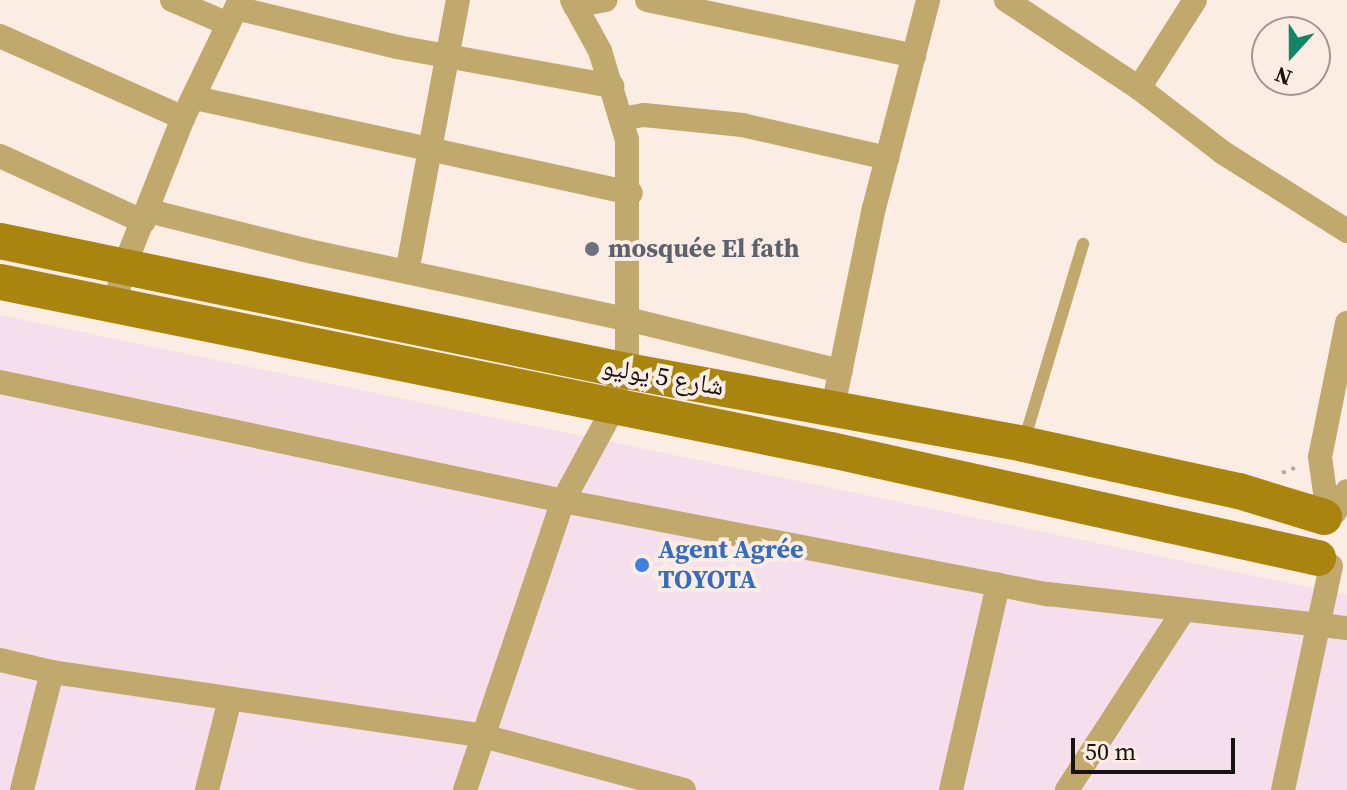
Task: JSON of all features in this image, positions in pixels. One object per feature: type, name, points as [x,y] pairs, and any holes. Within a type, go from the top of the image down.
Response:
[{"type":"main road","name":"شارع 5 يوليو","points":[[0,241],[623,370],[1023,444],[1336,510]]},
{"type":"main road","name":"شارع 5 يوليو","points":[[0,282],[614,407],[1332,563]]},
{"type":"main road","points":[[1332,563],[1311,536],[1336,510]]},
{"type":"street","points":[[172,0],[612,86]]},
{"type":"street","points":[[407,272],[458,0]]},
{"type":"street","points":[[465,790],[563,501],[614,407],[623,370],[631,193],[621,119],[612,86],[574,3],[605,0]]},
{"type":"street","points":[[647,0],[914,56]]},
{"type":"street","points":[[833,407],[887,158],[928,0]]},
{"type":"street","points":[[1006,0],[1139,88],[1222,152],[1347,231]]},
{"type":"street","points":[[1139,88],[1195,0]]},
{"type":"street","points":[[115,305],[124,267],[189,108],[235,11]]},
{"type":"street","points":[[0,36],[189,108],[428,149],[631,193]]},
{"type":"street","points":[[621,119],[644,115],[742,125],[887,158]]},
{"type":"street","points":[[0,156],[147,216],[627,319],[841,371]]},
{"type":"street","points":[[1336,510],[1320,457],[1347,323]]},
{"type":"street","points":[[0,382],[563,501],[998,584],[1182,613],[1316,622],[1347,628]]},
{"type":"street","points":[[1283,790],[1316,622],[1332,563]]},
{"type":"street","points":[[951,790],[998,584]]},
{"type":"street","points":[[1067,790],[1182,613]]},
{"type":"street","points":[[0,660],[52,672],[483,736],[684,790]]},
{"type":"street","points":[[22,790],[52,672]]},
{"type":"street","points":[[207,790],[230,699]]},
{"type":"lane","points":[[1023,444],[1083,244]]},
{"type":"shaded area","points":[[0,315],[1347,595],[1347,790],[0,790]]},
{"type":"place","name":"mosquée El fath","points":[[592,249]]},
{"type":"place","name":"Agent Agrée TOYOTA","points":[[642,565]]}]
